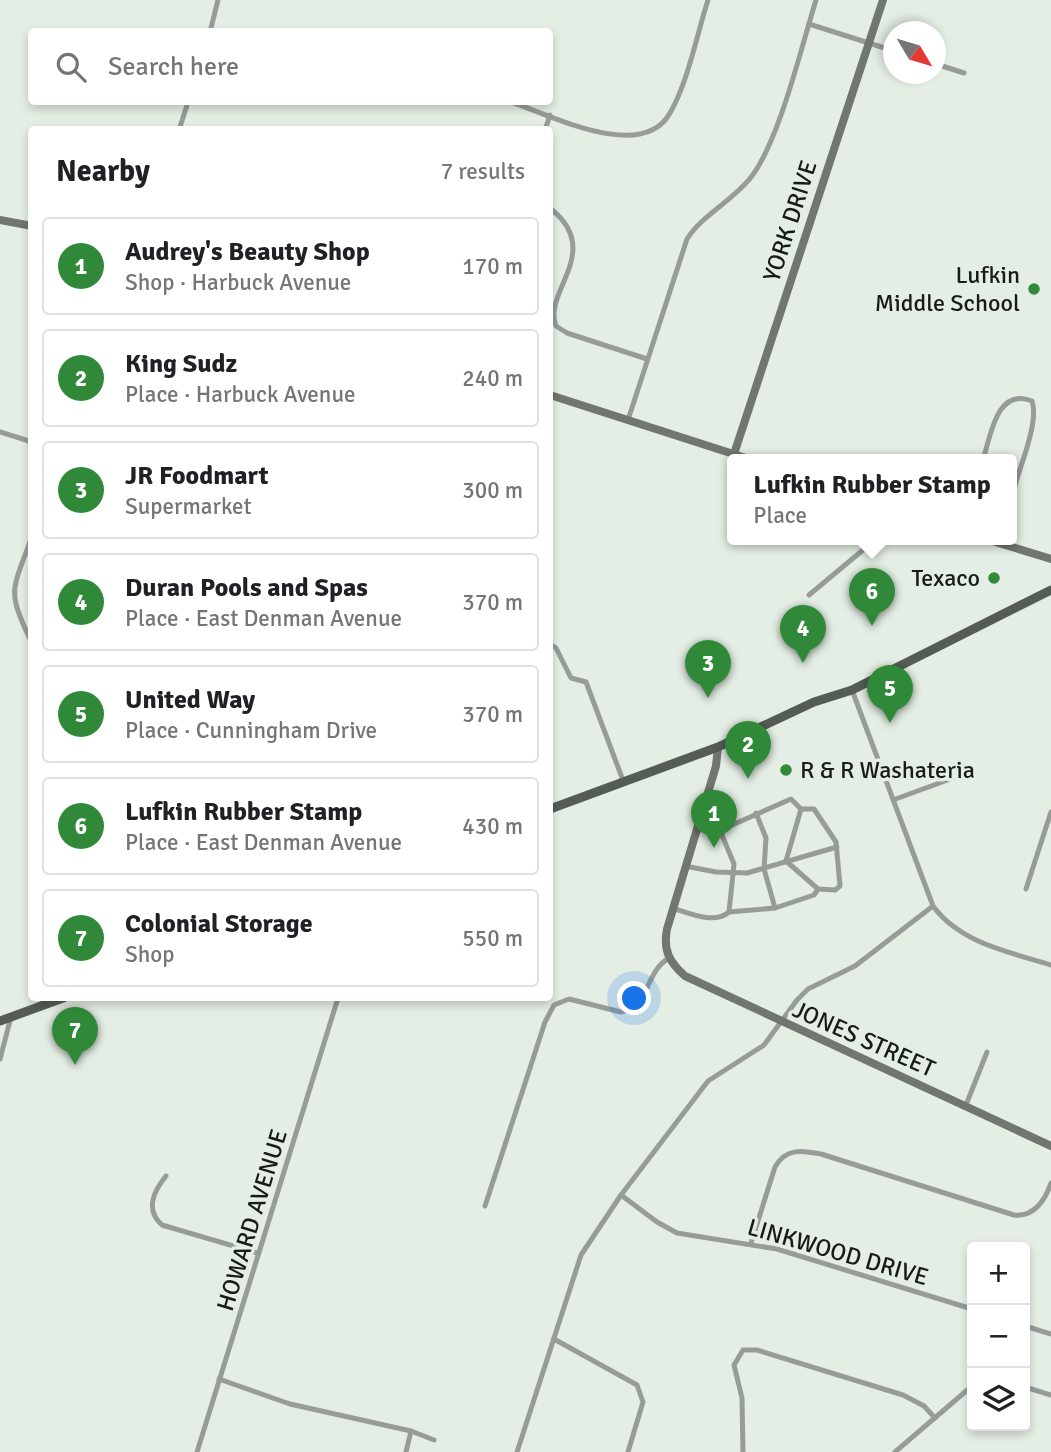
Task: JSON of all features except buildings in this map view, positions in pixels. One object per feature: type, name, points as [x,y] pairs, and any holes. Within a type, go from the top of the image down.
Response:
[{"type":"main road","points":[[553,808],[718,747],[814,702],[852,690],[1051,590]]},
{"type":"main road","points":[[0,1021],[55,1001]]},
{"type":"street","points":[[211,28],[218,0]]},
{"type":"street","points":[[520,105],[623,137],[646,134],[656,129],[670,115],[708,0]]},
{"type":"street","points":[[628,420],[687,239],[694,229],[742,189],[761,162],[816,0]]},
{"type":"street","name":"YORK DRIVE","points":[[734,454],[883,0]]},
{"type":"street","points":[[809,24],[883,47]]},
{"type":"street","points":[[946,67],[964,73]]},
{"type":"street","points":[[180,126],[187,105]]},
{"type":"street","points":[[546,126],[550,115]]},
{"type":"street","points":[[553,211],[567,226],[572,238],[571,262],[554,315],[556,326],[567,334],[647,359]]},
{"type":"street","points":[[0,220],[28,225]]},
{"type":"street","points":[[553,396],[734,454]]},
{"type":"street","points":[[985,454],[1002,405],[1010,398],[1021,397],[1032,401],[1035,411],[1032,427],[1017,479]]},
{"type":"street","points":[[0,432],[28,441]]},
{"type":"street","points":[[809,595],[868,545]]},
{"type":"street","points":[[1008,545],[1050,556]]},
{"type":"street","points":[[28,547],[12,591],[18,615],[28,635]]},
{"type":"street","points":[[553,646],[571,678],[586,682],[624,783]]},
{"type":"street","points":[[852,690],[933,906],[949,925],[972,938],[1051,965]]},
{"type":"street","points":[[485,1206],[545,1022],[554,1005],[569,999],[610,1010],[628,1010],[642,1000],[658,964],[669,958],[665,943],[672,908],[716,765],[718,747]]},
{"type":"street","points":[[893,800],[953,778]]},
{"type":"street","points":[[729,912],[734,864],[721,832],[787,799],[795,801],[801,809]]},
{"type":"street","points":[[786,861],[818,889],[835,890],[840,886],[837,847],[818,812],[810,808],[801,809]]},
{"type":"street","points":[[786,861],[801,809]]},
{"type":"street","points":[[1026,888],[1051,811]]},
{"type":"street","points":[[756,813],[766,838],[764,869],[775,908]]},
{"type":"street","points":[[685,866],[733,874],[764,869],[837,847]]},
{"type":"street","points":[[672,908],[707,918],[724,916],[729,912],[775,908],[814,895],[818,889]]},
{"type":"street","points":[[517,1452],[581,1255],[621,1195],[708,1082],[753,1054],[782,1023],[808,989],[855,966],[933,906]]},
{"type":"street","name":"JONES STREET","points":[[669,958],[685,976],[1051,1146]]},
{"type":"street","name":"HOWARD AVENUE","points":[[197,1452],[337,1001]]},
{"type":"street","points":[[0,1059],[10,1017]]},
{"type":"street","points":[[966,1105],[987,1052]]},
{"type":"street","points":[[751,1243],[775,1167],[780,1159],[794,1151],[821,1154],[1021,1216],[1043,1202],[1051,1183]]},
{"type":"street","points":[[166,1177],[158,1186],[152,1204],[153,1213],[162,1225],[257,1253]]},
{"type":"street","name":"LINKWOOD DRIVE","points":[[621,1195],[657,1223],[677,1233],[704,1239],[751,1243],[967,1308]]},
{"type":"street","points":[[1030,1328],[1051,1334]]},
{"type":"street","points":[[554,1339],[637,1385],[643,1402],[628,1452]]},
{"type":"street","points":[[743,1452],[742,1398],[734,1365],[743,1350],[757,1350],[903,1395],[924,1406],[935,1418]]},
{"type":"street","points":[[219,1379],[290,1404],[411,1431],[434,1440]]},
{"type":"street","points":[[1030,1389],[1051,1395]]},
{"type":"street","points":[[895,1452],[967,1391]]},
{"type":"street","points":[[406,1452],[411,1431]]},
{"type":"place","name":"Lufkin Middle School","points":[[1034,289]]},
{"type":"place","name":"Texaco","points":[[994,578]]},
{"type":"place","name":"Lufkin Rubber Stamp","points":[[872,626]]},
{"type":"place","name":"Duran Pools and Spas","points":[[803,663]]},
{"type":"place","name":"JR Foodmart","points":[[708,698]]},
{"type":"place","name":"United Way","points":[[890,723]]},
{"type":"place","name":"R & R Washateria","points":[[786,770]]},
{"type":"place","name":"King Sudz","points":[[748,779]]},
{"type":"place","name":"Audrey's Beauty Shop","points":[[714,848]]},
{"type":"place","name":"Colonial Storage","points":[[75,1065]]}]
